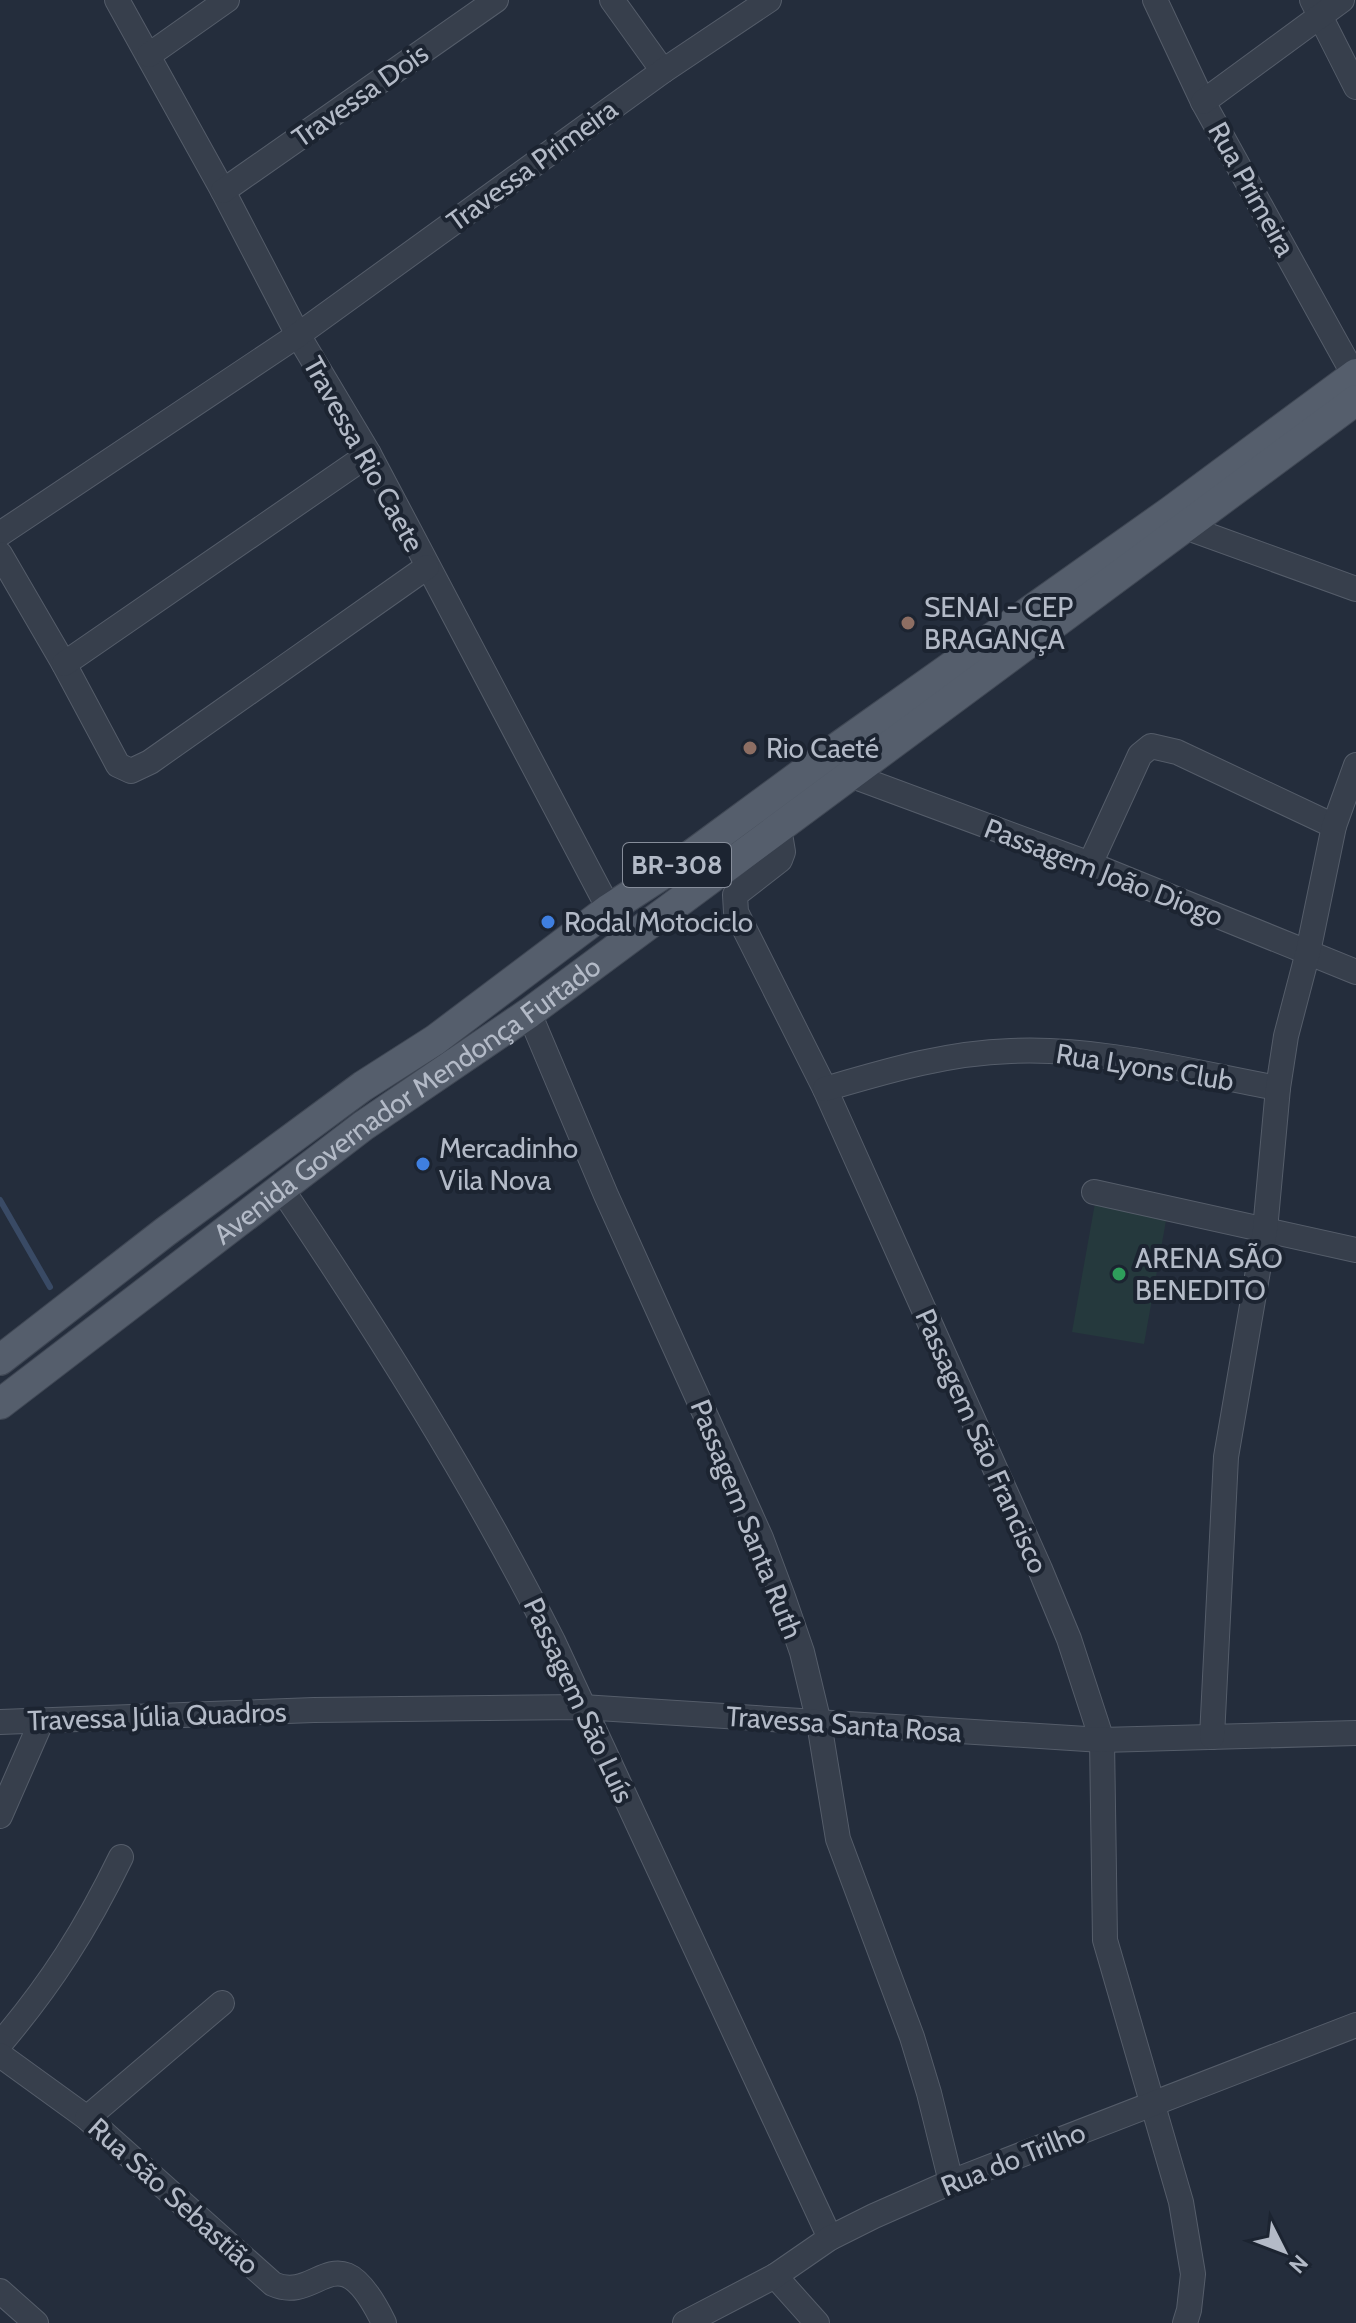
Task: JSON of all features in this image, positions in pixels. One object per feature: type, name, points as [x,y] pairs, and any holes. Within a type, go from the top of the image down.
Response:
[{"type":"main road","name":"Avenida Governador Mendonça Furtado","points":[[0,1404],[363,1126],[529,1013],[1185,527],[1355,383]]},
{"type":"main road","name":"Avenida Governador Mendonça Furtado","points":[[0,1360],[249,1169],[363,1086],[435,1040],[609,909],[686,859],[841,745],[1355,383]]},
{"type":"street","name":"Travessa Rio Caete","points":[[117,0],[223,191],[298,335],[369,454],[609,909]]},
{"type":"street","points":[[149,55],[227,0]]},
{"type":"street","name":"Travessa Dois","points":[[223,191],[496,0]]},
{"type":"street","points":[[612,0],[663,71]]},
{"type":"street","name":"Travessa Primeira","points":[[0,534],[298,335],[663,71],[769,0]]},
{"type":"street","name":"Rua Primeira","points":[[1155,0],[1203,102],[1355,383]]},
{"type":"street","points":[[1203,102],[1316,8],[1342,0]]},
{"type":"street","points":[[1316,8],[1356,87]]},
{"type":"street","points":[[64,664],[369,454]]},
{"type":"street","points":[[1185,527],[1356,589]]},
{"type":"street","points":[[0,554],[118,765],[128,771],[136,771],[427,567]]},
{"type":"street","points":[[1090,864],[1140,755],[1151,746],[1177,752],[1334,826]]},
{"type":"street","points":[[1212,1737],[1226,1457],[1265,1230],[1278,1088],[1286,1036],[1308,952],[1334,826],[1356,765]]},
{"type":"street","name":"Passagem João Diogo","points":[[850,775],[1090,864],[1356,972]]},
{"type":"street","name":"Passagem São Francisco","points":[[779,828],[783,852],[780,860],[739,890],[733,903],[736,912],[825,1089],[1046,1583],[1069,1639],[1102,1740],[1105,1940],[1181,2202],[1193,2274],[1185,2323]]},
{"type":"street","name":"Passagem Santa Ruth","points":[[529,1013],[606,1195],[761,1538],[802,1652],[819,1723],[838,1839],[912,2037],[951,2182]]},
{"type":"street","name":"Rua Lyons Club","points":[[825,1089],[927,1060],[1013,1050],[1092,1054],[1278,1088]]},
{"type":"street","name":"Passagem São Luís","points":[[281,1188],[385,1344],[513,1562],[553,1641],[830,2238]]},
{"type":"street","points":[[1094,1192],[1356,1250]]},
{"type":"street","name":"Travessa Santa Rosa","points":[[323,1710],[582,1707],[1102,1740],[1356,1733]]},
{"type":"street","name":"Travessa Júlia Quadros","points":[[0,1722],[323,1710]]},
{"type":"street","points":[[0,1816],[42,1720]]},
{"type":"street","points":[[0,2044],[62,1966],[98,1905],[121,1857]]},
{"type":"street","points":[[87,2118],[222,2003]]},
{"type":"street","name":"Rua do Trilho","points":[[685,2323],[775,2276],[830,2238],[951,2182],[1356,2025]]},
{"type":"street","name":"Rua São Sebastião","points":[[0,2055],[87,2118],[273,2284],[289,2287],[336,2272],[346,2274],[374,2301],[384,2323]]},
{"type":"street","points":[[775,2276],[817,2323]]},
{"type":"street","points":[[0,2291],[36,2323]]},
{"type":"green space","name":"ARENA SÃO BENEDITO","points":[[1095,1203],[1167,1215],[1144,1344],[1072,1332]]},
{"type":"waterway","points":[[0,1200],[50,1287]]},
{"type":"place","name":"SENAI - CEP BRAGANÇA","points":[[908,623]]},
{"type":"place","name":"Rio Caeté","points":[[750,748]]},
{"type":"place","name":"Rodal Motociclo","points":[[548,922]]},
{"type":"place","name":"Mercadinho Vila Nova","points":[[423,1164]]},
{"type":"place","name":"ARENA SÃO BENEDITO","points":[[1119,1274]]}]
